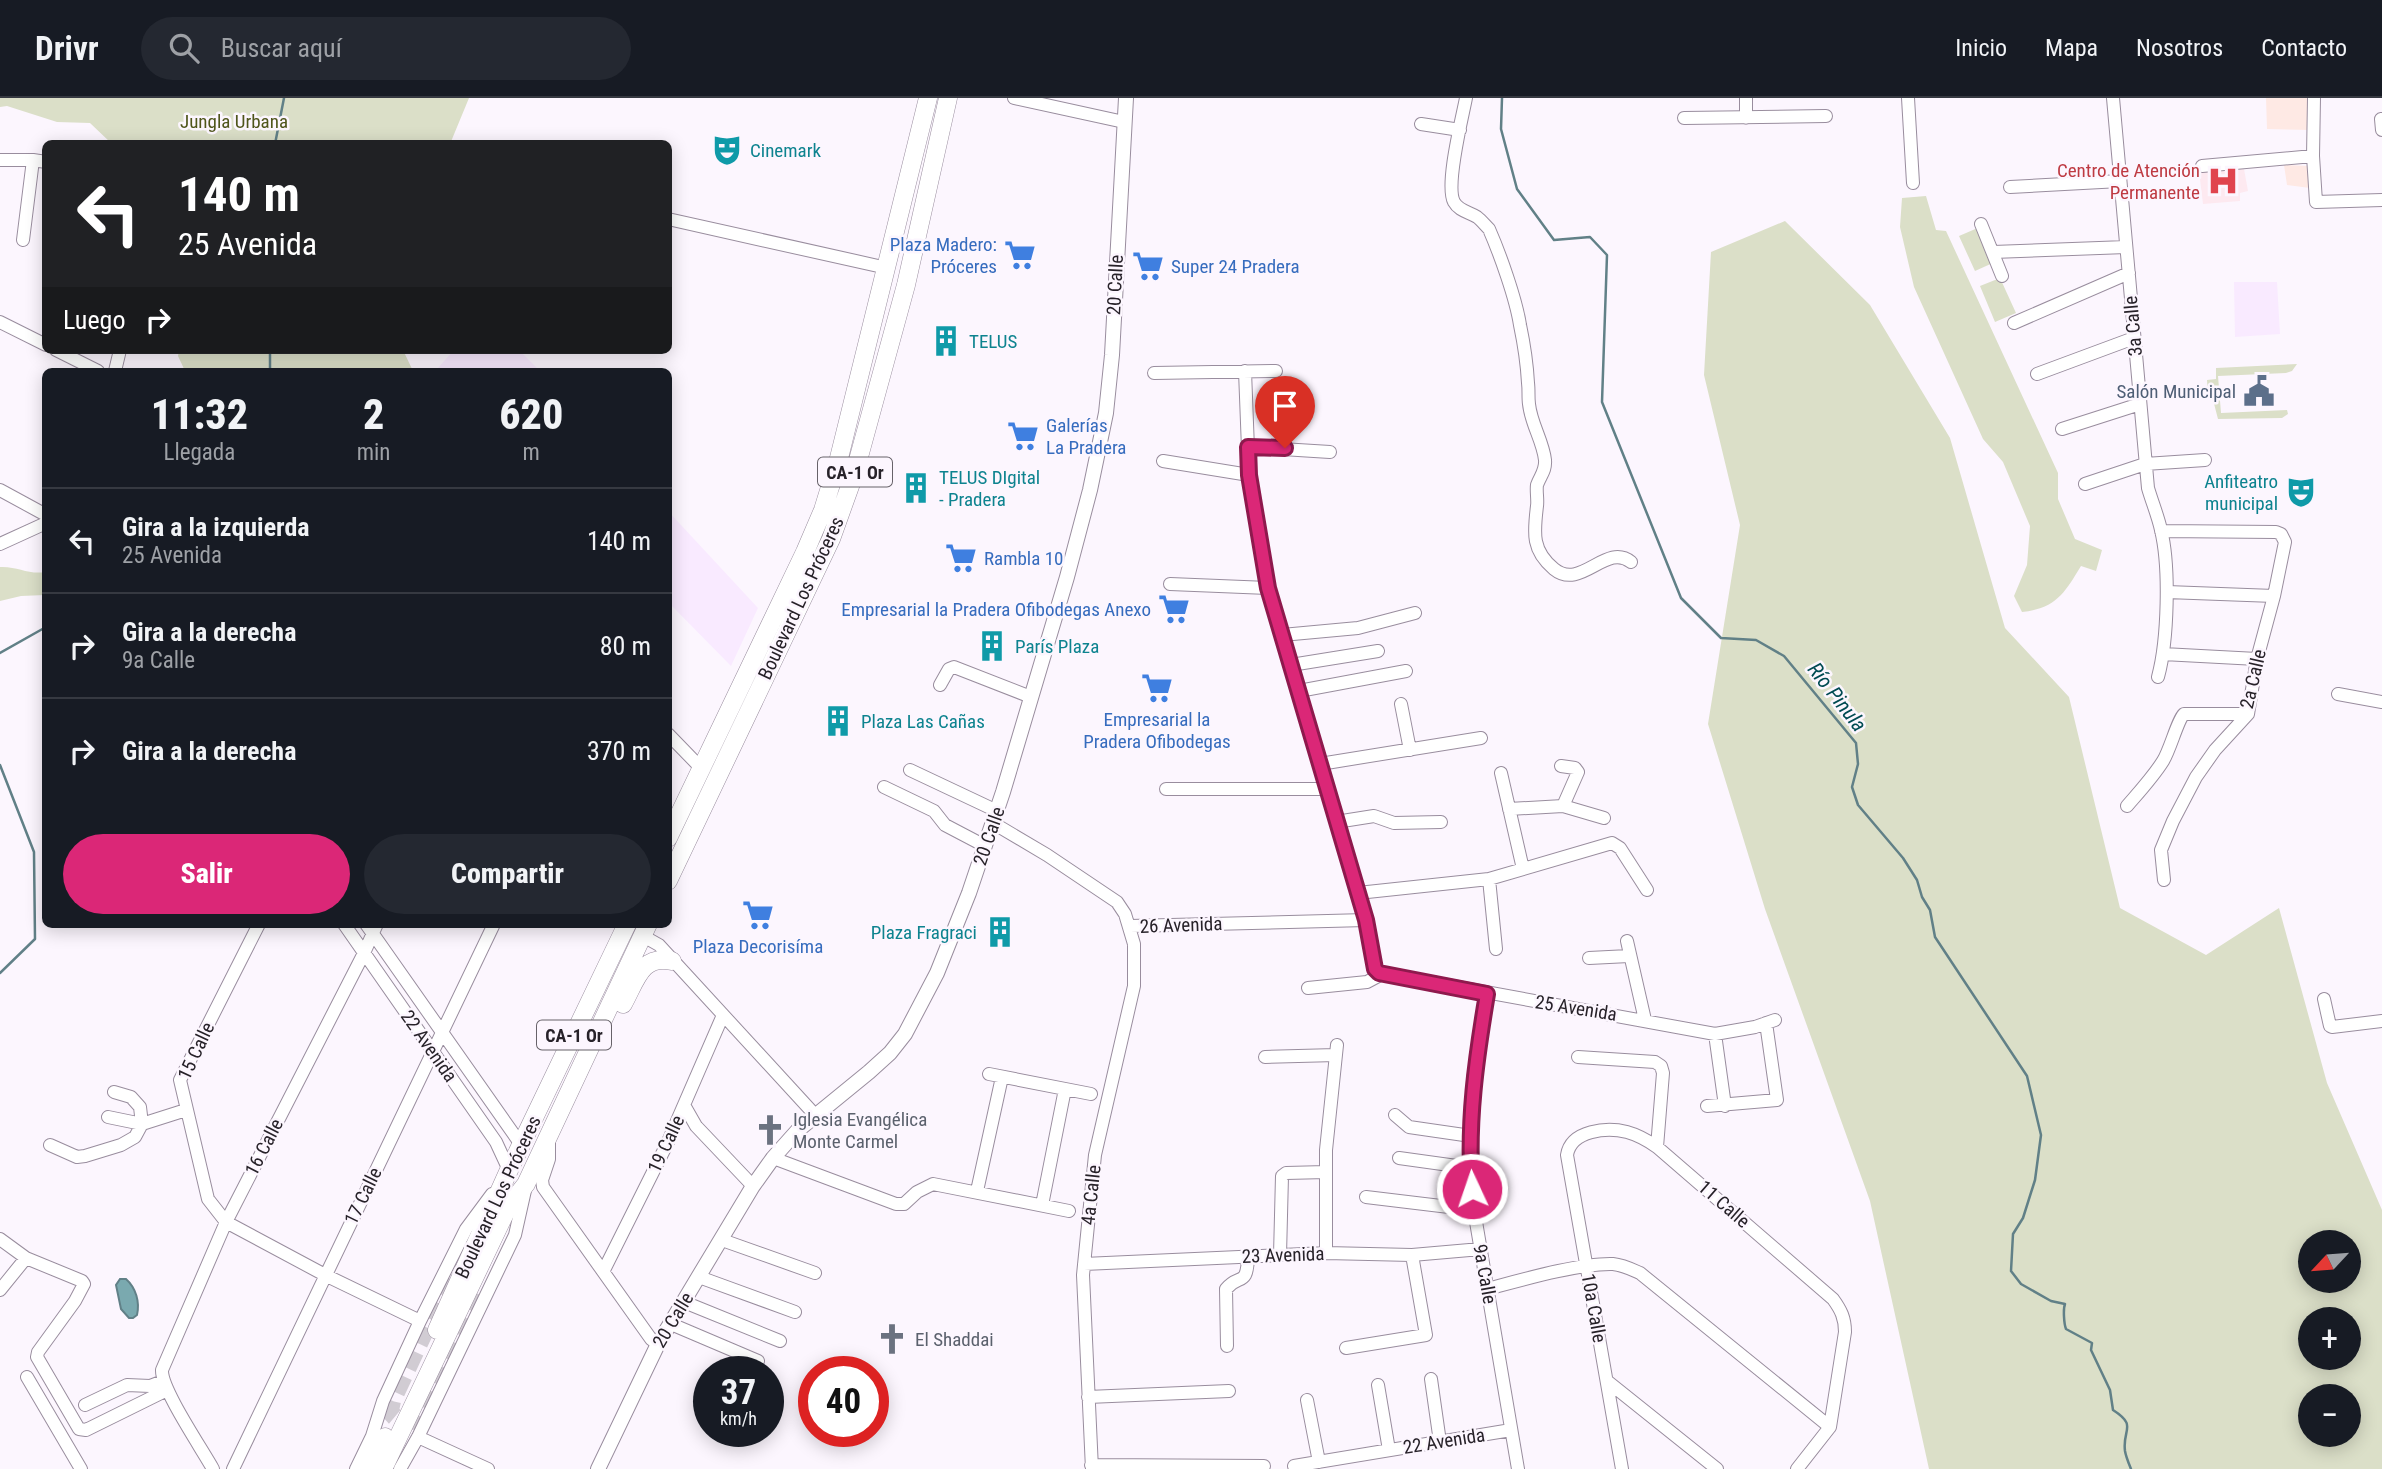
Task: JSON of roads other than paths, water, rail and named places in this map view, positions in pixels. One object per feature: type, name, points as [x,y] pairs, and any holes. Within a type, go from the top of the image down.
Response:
[{"type":"highway","name":"Boulevard Los Próceres","points":[[672,830],[823,510],[839,458],[928,98]]},
{"type":"highway","name":"Boulevard Los Próceres","points":[[672,873],[831,539],[854,475],[906,285],[948,98]]},
{"type":"highway","name":"Boulevard Los Próceres","points":[[369,1469],[625,928]]},
{"type":"highway","name":"Boulevard Los Próceres","points":[[383,1469],[508,1207],[526,1184],[568,1099],[645,930]]},
{"type":"highway","points":[[568,1099],[581,1090],[642,969],[659,958],[673,961]]},
{"type":"highway","points":[[461,1254],[492,1194],[508,1174]]},
{"type":"highway","points":[[479,1292],[526,1184]]},
{"type":"main road","name":"20 Calle","points":[[598,1469],[658,1344],[753,1186],[798,1130],[890,1053],[905,1034],[937,973],[995,817],[1090,491],[1106,413],[1112,355],[1126,98]]},
{"type":"street","points":[[1014,98],[1124,122]]},
{"type":"street","points":[[1466,98],[1452,172],[1452,195],[1460,209],[1478,218],[1489,229],[1520,322],[1529,404],[1545,459],[1543,475],[1537,486],[1538,502],[1533,536],[1541,555],[1555,570],[1562,573],[1585,571],[1616,555],[1632,562]]},
{"type":"street","points":[[1746,98],[1746,118]]},
{"type":"street","points":[[1908,98],[1913,183]]},
{"type":"street","name":"3a Calle","points":[[2113,98],[2148,488],[2161,531],[2167,592],[2163,654],[2158,677]]},
{"type":"street","points":[[2314,98],[2313,156],[2316,202],[2382,200]]},
{"type":"street","points":[[1684,118],[1826,116]]},
{"type":"street","points":[[2381,119],[2382,130]]},
{"type":"street","points":[[1421,124],[1460,130]]},
{"type":"street","points":[[2202,166],[2313,156]]},
{"type":"street","points":[[0,160],[39,161],[23,240]]},
{"type":"street","points":[[2010,187],[2120,181]]},
{"type":"street","points":[[672,220],[887,268]]},
{"type":"street","points":[[1981,224],[2002,276]]},
{"type":"street","points":[[1993,253],[2126,247]]},
{"type":"street","points":[[2014,323],[2129,273]]},
{"type":"street","points":[[0,322],[42,343]]},
{"type":"street","points":[[2037,374],[2134,338]]},
{"type":"street","points":[[64,354],[92,368]]},
{"type":"street","points":[[1154,373],[1276,371]]},
{"type":"street","points":[[1245,372],[1249,475],[1268,588],[1366,920],[1379,973],[1367,982],[1308,988]]},
{"type":"street","points":[[2062,429],[2140,404]]},
{"type":"street","points":[[1248,447],[1330,452]]},
{"type":"street","points":[[2085,484],[2146,464],[2205,460]]},
{"type":"street","points":[[1163,461],[1249,475]]},
{"type":"street","points":[[0,490],[42,513]]},
{"type":"street","points":[[0,544],[42,525]]},
{"type":"street","name":"2a Calle","points":[[2161,531],[2276,532],[2284,539],[2285,545],[2257,659],[2248,714],[2215,750],[2196,777],[2173,821],[2161,850],[2164,880]]},
{"type":"street","points":[[1171,584],[1268,588]]},
{"type":"street","points":[[2167,592],[2274,596]]},
{"type":"street","points":[[1282,635],[1358,628],[1415,613]]},
{"type":"street","points":[[1291,665],[1378,651]]},
{"type":"street","points":[[2163,654],[2257,659]]},
{"type":"street","points":[[940,685],[949,669],[954,667],[1031,697]]},
{"type":"street","points":[[1298,691],[1406,671]]},
{"type":"street","points":[[2338,694],[2382,702]]},
{"type":"street","points":[[1401,704],[1410,750]]},
{"type":"street","points":[[2127,806],[2163,762],[2176,733],[2179,718],[2184,714],[2248,714]]},
{"type":"street","points":[[672,738],[702,769]]},
{"type":"street","points":[[1320,764],[1481,738]]},
{"type":"street","points":[[1561,766],[1575,768],[1578,772],[1563,806]]},
{"type":"street","name":"26 Avenida","points":[[910,769],[995,817],[1117,902],[1130,926],[1366,920]]},
{"type":"street","points":[[1501,774],[1522,870]]},
{"type":"street","points":[[884,787],[934,811],[945,825],[985,846]]},
{"type":"street","points":[[1166,789],[1327,789]]},
{"type":"street","points":[[1509,808],[1563,806],[1604,818]]},
{"type":"street","points":[[1336,822],[1374,816],[1394,823],[1441,822]]},
{"type":"street","points":[[1357,893],[1489,879],[1583,857],[1612,843],[1620,848],[1647,890]]},
{"type":"street","points":[[1489,879],[1496,949]]},
{"type":"street","name":"4a Calle","points":[[1092,1467],[1084,1264],[1095,1155],[1134,986],[1135,944],[1130,926]]},
{"type":"street","name":"15 Calle","points":[[226,1222],[208,1199],[180,1087],[182,1073],[257,928]]},
{"type":"street","name":"22 Avenida","points":[[347,928],[496,1142],[508,1174]]},
{"type":"street","name":"16 Calle","points":[[164,1382],[226,1222],[364,953],[372,928]]},
{"type":"street","name":"22 Avenida","points":[[373,928],[441,1034],[522,1146]]},
{"type":"street","name":"17 Calle","points":[[233,1469],[492,928]]},
{"type":"street","points":[[645,930],[816,1116]]},
{"type":"street","points":[[1627,941],[1645,1020]]},
{"type":"street","points":[[1588,958],[1629,956]]},
{"type":"street","name":"25 Avenida","points":[[1379,973],[1715,1034],[1771,1021],[1779,1097],[1774,1101],[1725,1106]]},
{"type":"street","name":"9a Calle","points":[[1487,994],[1473,1080],[1471,1168],[1474,1210],[1518,1469]]},
{"type":"street","points":[[2324,999],[2332,1027],[2382,1021]]},
{"type":"street","name":"19 Calle","points":[[604,1270],[667,1144],[723,1015]]},
{"type":"street","points":[[1707,1106],[1725,1106],[1715,1034]]},
{"type":"street","points":[[1265,1057],[1336,1050],[1326,1150],[1326,1252]]},
{"type":"street","points":[[1578,1057],[1655,1062],[1661,1066],[1664,1073],[1657,1147]]},
{"type":"street","points":[[989,1074],[1091,1094]]},
{"type":"street","points":[[977,1191],[1002,1077]]},
{"type":"street","points":[[1042,1205],[1065,1089]]},
{"type":"street","points":[[50,1145],[77,1157],[121,1145],[135,1136],[142,1124],[139,1107],[131,1097],[114,1092]]},
{"type":"street","points":[[684,1105],[696,1126],[753,1186]]},
{"type":"street","points":[[108,1117],[142,1124],[186,1110]]},
{"type":"street","points":[[1395,1115],[1409,1127],[1471,1136]]},
{"type":"street","points":[[667,1144],[675,1135],[696,1126]]},
{"type":"street","name":"11 Calle","points":[[1568,1148],[1579,1137],[1594,1132],[1618,1130],[1642,1137],[1833,1299],[1845,1320],[1830,1427]]},
{"type":"street","points":[[549,1137],[548,1159],[541,1180],[543,1186],[651,1339],[658,1344]]},
{"type":"street","name":"10a Calle","points":[[1568,1148],[1567,1155],[1622,1469]]},
{"type":"street","points":[[773,1158],[896,1204],[904,1204],[917,1192],[933,1184],[1069,1211]]},
{"type":"street","points":[[1399,1158],[1471,1168]]},
{"type":"street","points":[[1280,1255],[1282,1176],[1286,1173],[1326,1172]]},
{"type":"street","name":"Boulevard Los Próceres","points":[[400,1469],[418,1437],[514,1235],[526,1184]]},
{"type":"street","name":"Boulevard Los Próceres","points":[[356,1469],[372,1436],[383,1401],[420,1321],[466,1228],[492,1194]]},
{"type":"street","points":[[1366,1197],[1474,1210]]},
{"type":"street","points":[[226,1222],[420,1321]]},
{"type":"street","points":[[0,1239],[26,1258],[84,1284],[37,1357],[79,1429],[86,1430],[164,1382]]},
{"type":"street","points":[[722,1240],[815,1273]]},
{"type":"street","name":"23 Avenida","points":[[1084,1264],[1326,1252],[1412,1255],[1481,1250]]},
{"type":"street","points":[[1346,1348],[1426,1335],[1412,1255]]},
{"type":"street","points":[[1227,1346],[1226,1289],[1231,1283],[1245,1276],[1248,1256]]},
{"type":"street","points":[[0,1290],[26,1258]]},
{"type":"street","points":[[1487,1289],[1586,1267],[1614,1264],[1628,1267],[1830,1427],[1797,1469]]},
{"type":"street","points":[[699,1277],[795,1312]]},
{"type":"street","points":[[684,1302],[780,1341]]},
{"type":"street","points":[[671,1324],[746,1356]]},
{"type":"street","points":[[27,1377],[80,1469]]},
{"type":"street","points":[[1432,1379],[1440,1442]]},
{"type":"street","points":[[1607,1381],[1717,1469]]},
{"type":"street","points":[[85,1405],[127,1385],[150,1386],[164,1382]]},
{"type":"street","points":[[164,1382],[213,1469]]},
{"type":"street","points":[[1378,1385],[1389,1451]]},
{"type":"street","points":[[1088,1397],[1229,1391]]},
{"type":"street","points":[[1307,1400],[1319,1462]]},
{"type":"street","name":"22 Avenida","points":[[1294,1466],[1511,1430]]},
{"type":"street","points":[[418,1437],[488,1469]]},
{"type":"street","points":[[1092,1467],[1264,1466]]},
{"type":"water","points":[[120,1279],[126,1279],[136,1296],[138,1310],[133,1318],[129,1318],[121,1309],[116,1285]]},
{"type":"waterway","points":[[276,140],[284,98]]},
{"type":"waterway","name":"Río Pinula","points":[[1502,98],[1501,129],[1517,189],[1554,240],[1590,237],[1607,255],[1602,402],[1681,598],[1721,638],[1756,640],[1784,656],[1856,743],[1858,764],[1852,787],[1858,805],[1903,858],[1917,880],[1922,897],[1930,910],[1935,937],[2027,1076],[2041,1135],[2035,1180],[2023,1218],[2013,1234],[2011,1271],[2021,1284],[2051,1301],[2065,1304],[2066,1329],[2092,1343],[2091,1350],[2110,1390],[2113,1410],[2121,1415],[2127,1424],[2125,1451],[2131,1469]]},
{"type":"waterway","points":[[270,354],[270,368]]},
{"type":"waterway","points":[[0,653],[42,629]]},
{"type":"waterway","points":[[0,765],[34,852],[35,939],[0,973]]},
{"type":"tunnel","points":[[461,1254],[392,1401],[390,1410],[396,1418],[412,1421],[421,1412],[479,1292]]},
{"type":"place","name":"Cinemark","points":[[727,150]]},
{"type":"place","name":"Centro de Atención Permanente","points":[[2223,181]]},
{"type":"place","name":"Plaza Madero: Próceres","points":[[1020,255]]},
{"type":"place","name":"Super 24 Pradera","points":[[1148,266]]},
{"type":"place","name":"TELUS","points":[[946,341]]},
{"type":"place","name":"Salón Municipal","points":[[2259,391]]},
{"type":"place","name":"Galerías La Pradera","points":[[1023,436]]},
{"type":"place","name":"TELUS DIgital - Pradera","points":[[916,488]]},
{"type":"place","name":"Anfiteatro municipal","points":[[2301,492]]},
{"type":"place","name":"Rambla 10","points":[[961,558]]},
{"type":"place","name":"Empresarial la Pradera Ofibodegas Anexo","points":[[1174,609]]},
{"type":"place","name":"París Plaza","points":[[992,646]]},
{"type":"place","name":"Empresarial la Pradera Ofibodegas","points":[[1157,688]]},
{"type":"place","name":"Plaza Las Cañas","points":[[838,721]]},
{"type":"place","name":"Plaza Decorisíma","points":[[758,915]]},
{"type":"place","name":"Plaza Fragraci","points":[[1000,932]]},
{"type":"place","name":"Iglesia Evangélica Monte Carmel","points":[[770,1130]]},
{"type":"place","name":"El Shaddai","points":[[892,1339]]},
{"type":"park label","name":"Jungla Urbana","points":[[234,121]]}]
